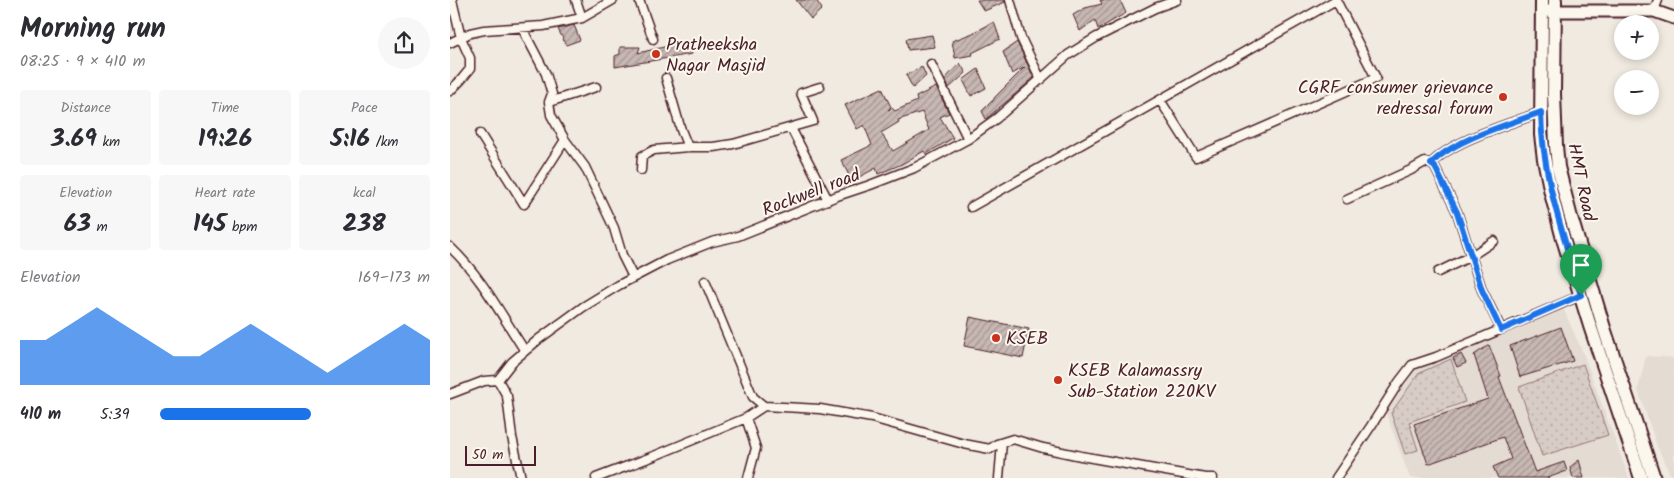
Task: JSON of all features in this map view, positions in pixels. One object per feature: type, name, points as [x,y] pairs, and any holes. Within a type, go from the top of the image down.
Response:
[{"type":"main road","name":"HMT Road","points":[[1548,6],[1541,112],[1544,159],[1551,193],[1563,239],[1587,293],[1624,389],[1654,478]]},
{"type":"main road","name":"HMT Road","points":[[1548,6],[1558,167],[1587,293],[1640,478]]},
{"type":"street","points":[[450,91],[470,69],[470,58],[461,38],[452,0]]},
{"type":"street","points":[[576,0],[582,18]]},
{"type":"street","points":[[450,43],[470,33],[484,30],[543,26],[582,18],[613,0]]},
{"type":"street","points":[[639,0],[653,39]]},
{"type":"street","points":[[1010,0],[1022,38],[1041,80]]},
{"type":"street","name":"Rockwell road","points":[[498,380],[512,362],[583,307],[633,278],[667,260],[712,242],[738,236],[828,200],[903,173],[968,139],[997,118],[1068,55],[1097,37],[1154,8],[1177,0]]},
{"type":"street","points":[[971,207],[1336,0],[1376,78],[1196,157],[1160,100]]},
{"type":"street","points":[[1548,6],[1656,6],[1674,18]]},
{"type":"street","points":[[522,28],[546,74],[552,94],[549,102],[550,115],[565,140],[585,167],[594,184],[614,228],[622,255],[633,278]]},
{"type":"street","points":[[931,64],[968,139]]},
{"type":"street","points":[[666,78],[688,147]]},
{"type":"street","points":[[549,102],[596,87]]},
{"type":"street","points":[[641,170],[642,156],[654,150],[733,144],[813,122],[801,93],[820,87]]},
{"type":"street","points":[[1431,164],[1443,152],[1461,143],[1541,112]]},
{"type":"street","points":[[791,128],[828,200]]},
{"type":"street","points":[[480,134],[524,204],[565,140]]},
{"type":"street","points":[[1347,198],[1425,162],[1435,167],[1457,212],[1482,290],[1501,330]]},
{"type":"street","points":[[1438,272],[1471,256],[1494,241]]},
{"type":"street","points":[[450,247],[477,276],[525,351]]},
{"type":"street","points":[[705,281],[753,397],[764,406],[820,410],[872,418],[964,444],[990,449],[1013,440],[1080,456],[1213,478]]},
{"type":"street","points":[[1336,478],[1372,426],[1399,382],[1412,366],[1587,293]]},
{"type":"street","points":[[450,394],[484,381],[498,380],[507,396],[512,437],[521,478]]},
{"type":"street","points":[[596,478],[746,418],[764,406]]},
{"type":"street","points":[[746,418],[756,448],[748,478]]},
{"type":"street","points":[[999,478],[1002,443]]},
{"type":"shaded area","points":[[1563,308],[1583,353],[1629,478],[1410,478],[1386,413],[1415,370]]},
{"type":"shaded area","points":[[1646,356],[1674,358],[1674,478],[1672,478],[1657,446],[1638,390]]},
{"type":"shaded area","points":[[1451,359],[1465,402],[1409,422],[1418,450],[1405,454],[1391,413],[1419,373]]},
{"type":"shaded area","points":[[1583,364],[1608,435],[1542,456],[1519,387]]},
{"type":"building","points":[[796,0],[816,0],[822,9],[811,19]]},
{"type":"building","points":[[977,0],[1004,0],[1005,2],[984,11]]},
{"type":"building","points":[[1100,0],[1120,0],[1126,13],[1098,29],[1095,20],[1080,31],[1073,15],[1085,8],[1102,4]]},
{"type":"building","points":[[994,22],[1000,39],[972,53],[973,55],[955,58],[952,41]]},
{"type":"building","points":[[574,25],[580,40],[566,45],[558,29]]},
{"type":"building","points":[[932,35],[935,47],[908,50],[906,39]]},
{"type":"building","name":"Pratheeksha Nagar Masjid","points":[[690,41],[692,54],[615,67],[615,56],[620,54],[620,47],[640,47],[638,53]]},
{"type":"building","points":[[1017,42],[1034,78],[986,119],[982,111],[1025,67],[1012,74],[1003,52]]},
{"type":"building","points":[[960,63],[966,73],[949,88],[945,79]]},
{"type":"building","points":[[922,67],[926,76],[913,88],[906,75]]},
{"type":"building","points":[[978,69],[986,88],[971,96],[963,80]]},
{"type":"building","points":[[936,87],[949,113],[940,117],[953,138],[926,154],[924,151],[902,164],[878,174],[876,168],[852,181],[841,160],[872,145],[864,125],[857,129],[845,105],[882,88],[891,107],[888,110],[892,108],[895,111],[917,101],[916,97]],"holes":[[[922,112],[929,130],[893,151],[881,133],[899,122],[898,120]]]},
{"type":"building","name":"KSEB","points":[[970,317],[1029,329],[1023,358],[964,346]]},
{"type":"building","points":[[1561,327],[1573,361],[1520,377],[1510,346]]},
{"type":"building","points":[[1489,345],[1535,472],[1564,462],[1567,471],[1547,478],[1498,478],[1493,467],[1511,459],[1503,437],[1428,464],[1414,424],[1488,399],[1474,355]]},
{"type":"building","points":[[1461,354],[1466,363],[1457,367],[1453,358]]},
{"type":"building","points":[[1579,460],[1584,478],[1573,478],[1570,467]]},
{"type":"place","name":"Pratheeksha Nagar Masjid","points":[[656,54]]},
{"type":"place","name":"CGRF consumer grievance redressal forum","points":[[1503,97]]},
{"type":"place","name":"KSEB","points":[[996,338]]},
{"type":"place","name":"KSEB Kalamassry Sub-Station 220KV","points":[[1058,380]]},
{"type":"route","points":[[1541,112],[1541,135],[1551,193],[1581,295],[1501,330],[1479,282],[1457,212],[1435,167],[1431,164],[1437,157],[1461,143],[1541,112]]}]
